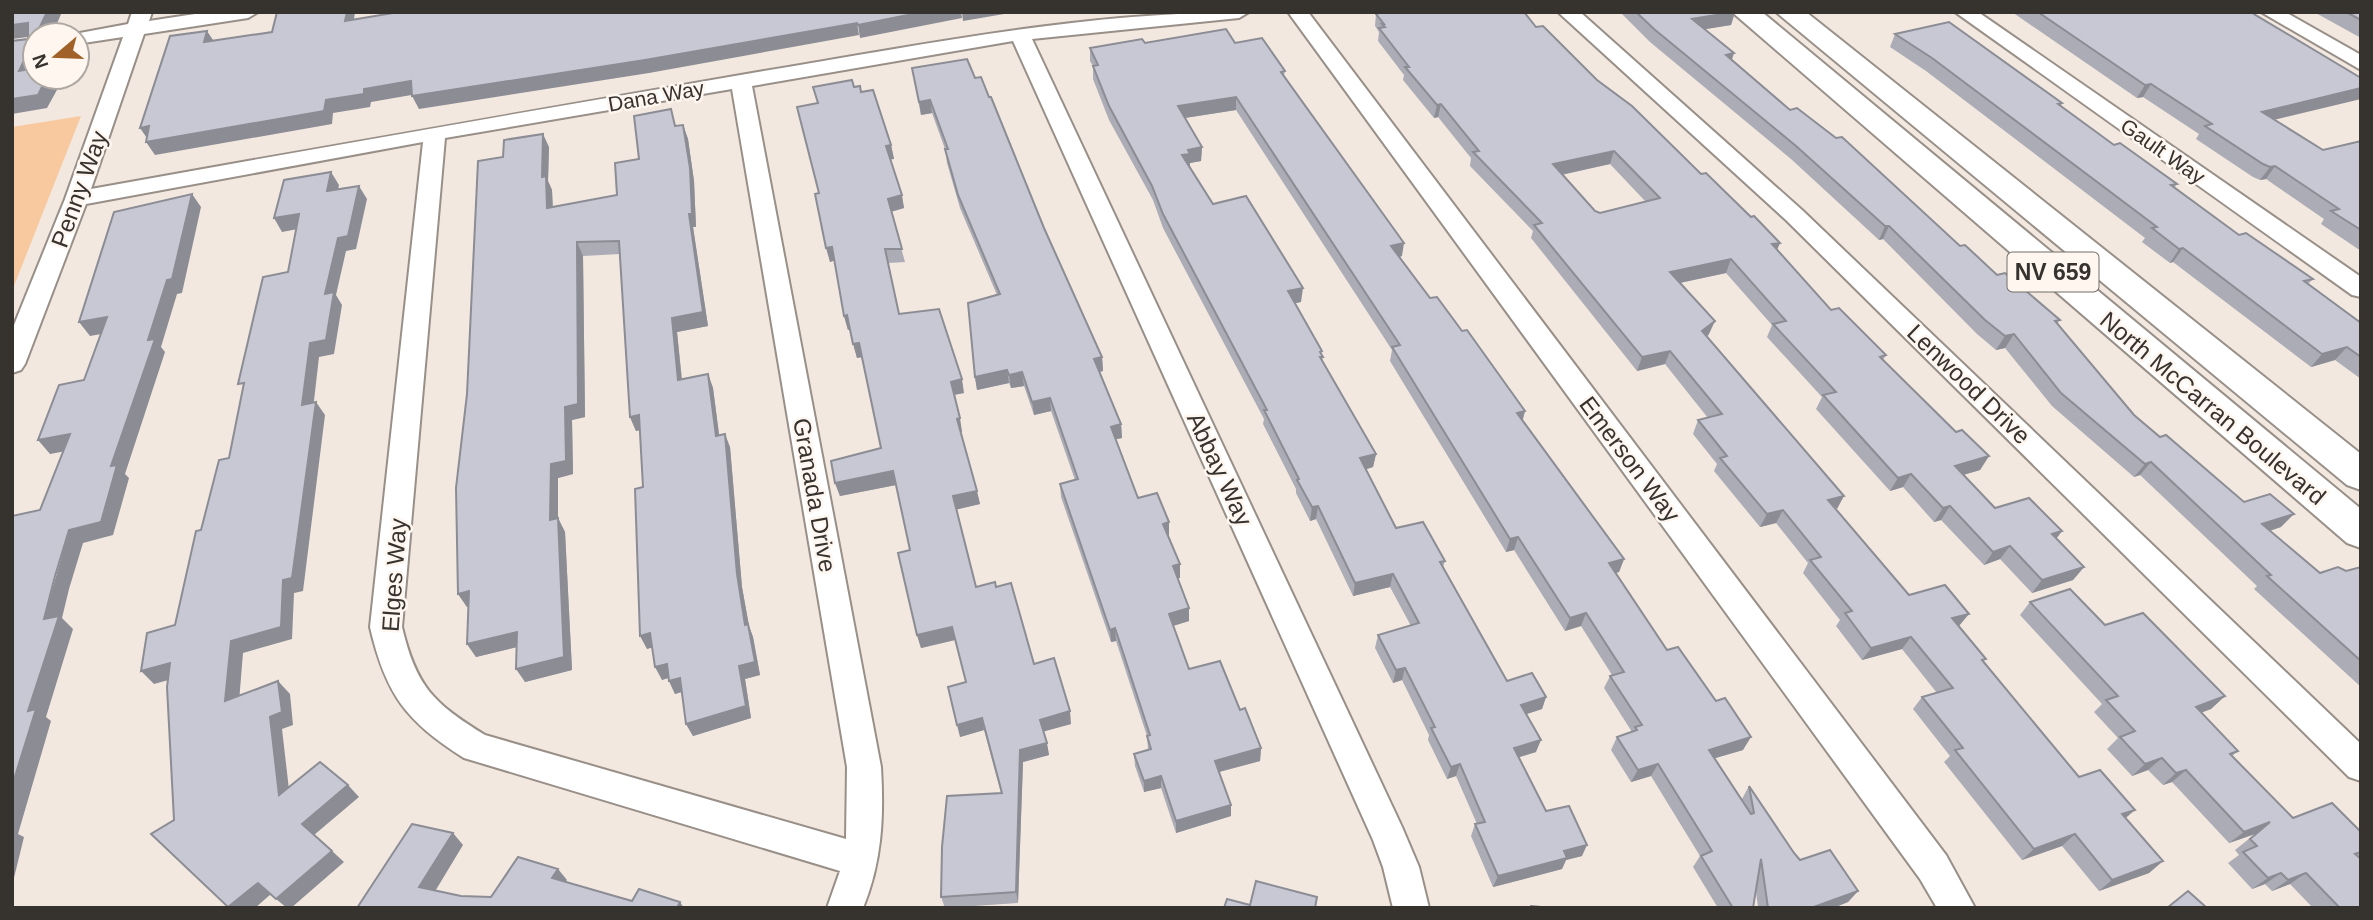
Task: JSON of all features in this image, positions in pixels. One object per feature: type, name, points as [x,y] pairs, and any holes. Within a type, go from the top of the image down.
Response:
[{"type":"main road","name":"North McCarran Boulevard","points":[[1745,12],[2361,532]]},
{"type":"main road","name":"North McCarran Boulevard","points":[[1788,12],[2361,475]]},
{"type":"street","points":[[91,34],[140,20],[248,12]]},
{"type":"street","name":"Dana Way","points":[[76,198],[435,133],[1020,34],[1239,12]]},
{"type":"street","name":"Emerson Way","points":[[1298,12],[1933,867],[1957,908]]},
{"type":"street","name":"Lenwood Drive","points":[[1567,12],[1794,215],[2361,766]]},
{"type":"street","name":"Gault Way","points":[[1965,12],[2361,289]]},
{"type":"street","points":[[2271,12],[2361,64]]},
{"type":"street","name":"Penny Way","points":[[12,364],[140,20]]},
{"type":"street","name":"Abbay Way","points":[[1020,34],[1390,839],[1401,867],[1411,908]]},
{"type":"street","name":"Granada Drive","points":[[741,81],[864,766],[867,808],[861,860],[845,908]]},
{"type":"street","name":"Elges Way","points":[[435,133],[386,626],[393,662],[411,697],[439,726],[476,747],[861,860]]},
{"type":"shaded area","points":[[81,116],[12,291],[12,127]]},
{"type":"building","points":[[12,12],[47,12],[43,21],[21,21],[21,24],[12,25]]},
{"type":"building","points":[[277,12],[347,12],[345,21],[399,12],[923,12],[858,25],[857,23],[645,60],[412,96],[411,81],[364,89],[364,94],[326,100],[324,111],[146,142],[149,126],[140,128],[170,36],[207,31],[204,42],[272,32]]},
{"type":"building","points":[[1524,12],[1536,27],[1543,26],[1597,80],[1632,106],[1701,174],[1706,173],[1751,217],[1754,216],[1780,243],[1772,244],[1831,310],[1839,308],[1886,355],[1880,357],[1956,432],[1962,430],[1989,456],[1955,466],[1995,508],[2029,498],[2062,531],[2052,534],[2084,567],[2042,580],[2010,546],[1993,552],[1950,506],[1943,508],[1911,474],[1898,478],[1823,395],[1836,392],[1773,324],[1786,321],[1731,259],[1670,272],[1715,321],[1702,331],[1844,496],[1828,500],[1909,595],[1945,585],[1969,614],[1952,618],[1986,659],[1982,660],[2079,777],[2100,770],[2135,810],[2122,814],[2163,861],[2112,880],[2075,834],[2034,849],[1955,750],[1963,748],[1922,697],[1953,688],[1911,637],[1871,648],[1845,613],[1852,611],[1810,560],[1821,557],[1783,510],[1767,514],[1720,458],[1727,456],[1698,420],[1722,414],[1670,351],[1642,357],[1534,225],[1542,223],[1473,152],[1479,151],[1441,104],[1437,105],[1405,67],[1409,67],[1379,28],[1385,27],[1376,14]],"holes":[[[1614,151],[1660,198],[1600,213],[1595,211],[1553,164]]]},
{"type":"building","points":[[1636,12],[1735,12],[1692,19],[1734,53],[1726,55],[1790,110],[1797,108],[1836,138],[1842,137],[1960,246],[1965,245],[1997,275],[2005,273],[2060,320],[2055,321],[2134,415],[2160,437],[2166,435],[2244,502],[2270,494],[2294,514],[2262,524],[2320,573],[2338,567],[2346,571],[2361,567],[2361,661],[2267,576],[2271,575],[2151,462],[2145,464],[2061,393],[2014,334],[2005,336],[1985,320],[1889,226],[1885,226],[1796,146]]},
{"type":"building","points":[[2038,12],[2255,12],[2254,14],[2361,78],[2361,88],[2262,112],[2323,150],[2361,141],[2361,230],[2331,211],[2339,209],[2275,166],[2263,164],[2205,126],[2212,124],[2151,84],[2145,85]]},
{"type":"building","points":[[2346,12],[2361,12],[2361,20]]},
{"type":"building","points":[[1949,22],[2062,103],[2058,104],[2114,145],[2120,143],[2177,184],[2171,185],[2239,235],[2246,233],[2313,279],[2304,281],[2361,323],[2361,357],[2347,347],[2322,354],[2183,248],[2179,249],[2152,228],[2157,227],[1932,58],[1895,34]]},
{"type":"building","points":[[1226,29],[1235,43],[1262,38],[1285,71],[1281,72],[1404,243],[1391,246],[1430,298],[1437,297],[1462,331],[1467,330],[1525,411],[1517,413],[1624,559],[1609,563],[1667,650],[1678,647],[1716,701],[1725,698],[1751,737],[1709,750],[1751,814],[1754,813],[1749,786],[1800,860],[1830,850],[1858,891],[1811,908],[1768,908],[1761,859],[1753,908],[1733,908],[1701,856],[1712,851],[1658,764],[1638,770],[1617,737],[1637,730],[1635,727],[1642,725],[1610,676],[1624,672],[1586,613],[1570,618],[1518,537],[1510,539],[1392,347],[1400,345],[1236,97],[1178,106],[1202,147],[1188,150],[1190,154],[1182,155],[1213,204],[1246,196],[1303,288],[1288,291],[1322,351],[1320,352],[1323,357],[1320,357],[1376,454],[1360,458],[1396,528],[1423,522],[1445,561],[1440,562],[1507,681],[1532,673],[1546,697],[1521,705],[1541,740],[1514,748],[1546,811],[1569,806],[1587,845],[1564,851],[1567,858],[1498,876],[1475,824],[1485,822],[1460,764],[1451,767],[1431,728],[1435,727],[1405,668],[1396,670],[1378,635],[1419,623],[1393,574],[1355,583],[1318,506],[1312,507],[1297,480],[1299,479],[1264,410],[1267,410],[1163,214],[1152,186],[1109,106],[1093,66],[1098,65],[1090,48],[1142,39],[1145,43]]},
{"type":"building","points":[[21,40],[21,91],[40,91],[38,95],[12,99],[12,41]]},
{"type":"building","points":[[967,59],[975,78],[981,77],[991,97],[1044,228],[1102,357],[1094,359],[1121,424],[1111,427],[1138,498],[1157,493],[1169,522],[1163,524],[1180,564],[1173,566],[1189,608],[1169,614],[1189,669],[1220,661],[1240,710],[1245,708],[1261,748],[1215,761],[1231,805],[1176,821],[1161,776],[1144,781],[1134,754],[1151,749],[1147,736],[1150,735],[1115,628],[1110,630],[1060,484],[1078,479],[1050,398],[1032,402],[1022,372],[1009,375],[1007,370],[975,377],[968,303],[1000,294],[958,195],[945,149],[948,149],[930,100],[919,102],[912,68]]},
{"type":"building","points":[[852,80],[854,87],[860,86],[861,92],[873,90],[891,145],[886,146],[902,195],[888,199],[902,249],[885,249],[899,314],[939,309],[962,379],[951,382],[960,418],[957,419],[977,491],[953,496],[976,587],[995,582],[996,587],[1011,583],[1034,664],[1054,658],[1070,711],[1040,720],[1047,743],[1020,750],[1016,892],[941,897],[947,796],[1002,793],[982,718],[957,725],[948,687],[966,682],[952,627],[917,635],[898,553],[910,550],[893,471],[835,483],[831,461],[881,448],[859,343],[853,344],[847,315],[844,316],[832,247],[826,248],[815,194],[819,193],[797,107],[818,103],[813,87]]},
{"type":"building","points":[[671,109],[675,126],[683,125],[690,168],[692,214],[689,214],[703,312],[672,318],[678,380],[708,374],[716,436],[725,434],[737,574],[745,625],[748,624],[755,662],[739,666],[746,706],[686,724],[680,678],[669,681],[667,664],[655,667],[650,633],[640,636],[635,489],[643,487],[639,415],[630,417],[619,241],[577,242],[578,404],[565,407],[566,461],[551,464],[550,520],[558,518],[564,657],[516,669],[517,632],[467,644],[469,591],[458,594],[456,488],[467,394],[478,161],[503,157],[504,140],[543,134],[542,177],[546,176],[547,208],[617,195],[615,163],[639,159],[634,116]]},
{"type":"building","points":[[331,172],[327,191],[359,186],[348,236],[338,238],[325,294],[334,292],[326,340],[310,343],[302,405],[316,402],[292,578],[283,580],[281,627],[231,641],[225,701],[278,681],[282,712],[270,717],[279,795],[320,762],[348,785],[302,824],[332,851],[276,899],[258,883],[228,907],[151,834],[174,820],[167,687],[170,663],[141,671],[147,633],[175,625],[196,531],[201,530],[219,460],[229,458],[244,383],[238,384],[263,277],[288,272],[299,214],[274,218],[284,180]]},
{"type":"building","points":[[192,194],[172,279],[167,280],[148,340],[155,339],[111,466],[117,465],[101,522],[69,530],[55,576],[44,619],[59,616],[28,711],[36,709],[12,786],[12,516],[40,510],[70,434],[38,440],[59,385],[84,380],[107,317],[79,322],[114,212]]},
{"type":"building","points":[[2070,589],[2105,625],[2143,613],[2225,696],[2196,707],[2238,751],[2230,754],[2293,818],[2332,803],[2361,832],[2361,852],[2355,854],[2361,859],[2361,908],[2340,908],[2306,873],[2288,880],[2281,873],[2268,878],[2243,852],[2257,846],[2250,839],[2270,822],[2244,832],[2186,770],[2176,773],[2162,758],[2145,764],[2120,737],[2135,731],[2106,700],[2118,696],[2030,602]]},
{"type":"building","points":[[412,824],[453,833],[419,887],[461,896],[491,897],[518,857],[558,869],[552,878],[632,901],[639,889],[680,902],[677,908],[357,908]]},
{"type":"building","points":[[1256,881],[1317,897],[1315,908],[1224,908],[1227,899],[1250,905]]},
{"type":"building","points":[[2188,891],[2207,908],[2167,908]]}]
